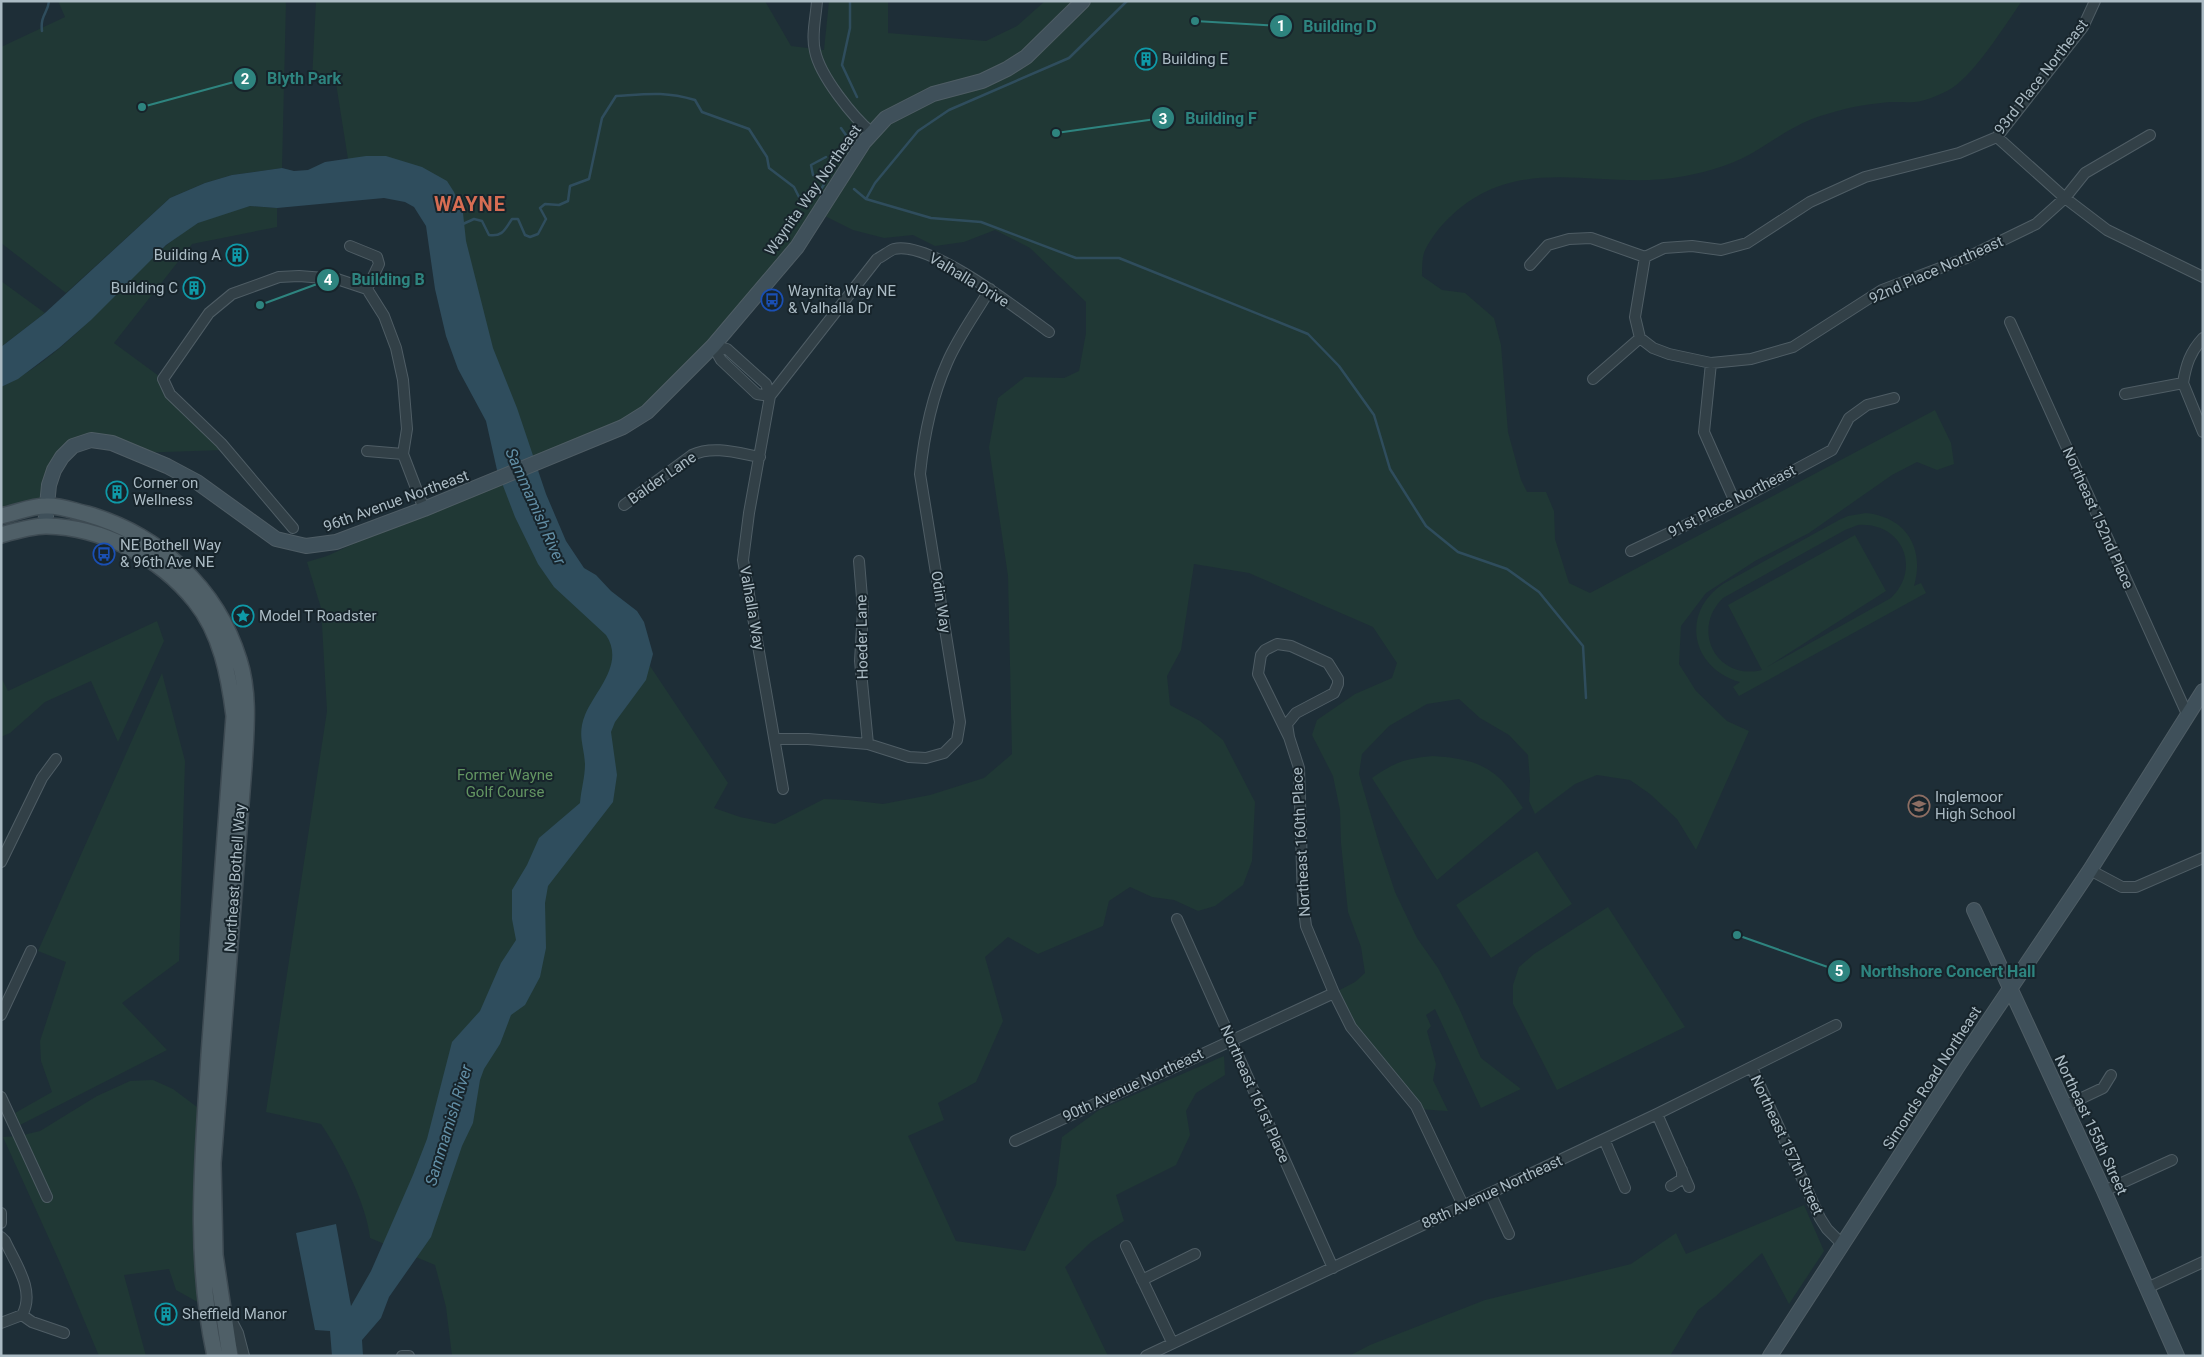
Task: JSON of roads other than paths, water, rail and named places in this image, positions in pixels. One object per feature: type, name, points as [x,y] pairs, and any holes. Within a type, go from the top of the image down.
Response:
[{"type":"main road","name":"Waynita Way Northeast","points":[[570,450],[623,427],[647,412],[713,346],[797,247],[864,142],[886,118],[933,94],[982,81],[1007,69],[1026,56],[1083,1]]},
{"type":"main road","name":"96th Avenue Northeast","points":[[44,526],[49,485],[54,470],[62,457],[73,446],[91,440],[112,443],[167,466],[197,482],[276,539],[293,544],[321,546],[424,509],[570,450]]},
{"type":"main road","points":[[1,516],[47,506]]},
{"type":"main road","name":"Northeast Bothell Way","points":[[47,506],[97,517],[146,539],[184,570],[212,602],[223,621],[243,674],[247,718],[213,1163],[215,1255],[230,1356]]},
{"type":"main road","points":[[1,535],[44,526]]},
{"type":"main road","name":"Northeast Bothell Way","points":[[44,526],[92,534],[120,543],[164,570],[196,602],[215,636],[229,676],[234,716],[201,1160],[201,1253],[215,1356]]},
{"type":"main road","name":"Simonds Road Northeast","points":[[1770,1356],[2090,870],[2203,691]]},
{"type":"main road","points":[[224,840],[230,841],[233,844],[230,891],[234,901]]},
{"type":"main road","name":"Northeast 155th Street","points":[[1974,910],[2104,1191],[2177,1356]]},
{"type":"street","points":[[817,1],[814,50],[818,61],[847,107],[872,133]]},
{"type":"street","name":"93rd Place Northeast","points":[[1645,257],[1664,248],[1692,246],[1721,250],[1747,244],[1810,202],[1865,176],[1959,153],[1997,137],[2083,27],[2096,1]]},
{"type":"street","name":"92nd Place Northeast","points":[[1640,338],[1653,348],[1669,354],[1711,363],[1751,359],[1793,347],[1882,290],[1964,259],[2036,224],[2066,198],[2085,173],[2150,135]]},
{"type":"street","points":[[1997,137],[2066,198],[2107,230],[2203,277]]},
{"type":"street","points":[[1530,265],[1548,245],[1569,239],[1591,238],[1645,257],[1634,317],[1640,338],[1593,379]]},
{"type":"street","points":[[350,246],[377,257],[379,264],[367,288]]},
{"type":"street","name":"Valhalla Drive","points":[[770,396],[878,259],[895,249],[913,250],[928,254],[990,289],[1050,332]]},
{"type":"street","points":[[293,528],[221,443],[170,394],[163,380],[209,313],[232,294],[279,277],[298,276],[337,279],[367,288],[384,316],[396,348],[403,380],[406,429],[403,454],[424,509]]},
{"type":"street","name":"Odin Way","points":[[776,739],[808,739],[868,744],[909,757],[926,758],[944,753],[957,740],[960,722],[920,474],[924,435],[932,403],[948,361],[990,289]]},
{"type":"street","name":"Northeast 152nd Place","points":[[2010,322],[2187,714]]},
{"type":"street","points":[[2203,338],[2195,347],[2187,362],[2183,383],[2203,432]]},
{"type":"street","points":[[713,346],[721,360],[758,394],[770,396]]},
{"type":"street","points":[[1711,363],[1704,432],[1735,502]]},
{"type":"street","points":[[2125,394],[2183,383]]},
{"type":"street","name":"Valhalla Way","points":[[770,396],[749,514],[743,560],[776,739],[783,789]]},
{"type":"street","name":"91st Place Northeast","points":[[1631,551],[1735,502],[1832,450],[1849,418],[1867,405],[1894,398]]},
{"type":"street","name":"Balder Lane","points":[[624,505],[692,455],[701,451],[712,450],[760,457]]},
{"type":"street","points":[[367,451],[403,454]]},
{"type":"street","name":"Hoeder Lane","points":[[858,561],[863,610],[860,661],[868,744]]},
{"type":"street","name":"Northeast 160th Place","points":[[1289,737],[1287,724],[1292,716],[1334,693],[1338,684],[1338,678],[1328,663],[1291,646],[1277,644],[1265,650],[1261,655],[1258,674],[1289,737],[1299,768],[1303,902],[1306,926],[1334,993],[1352,1027],[1416,1106],[1463,1205]]},
{"type":"street","points":[[1,862],[42,778],[56,759]]},
{"type":"street","points":[[2090,870],[2122,887],[2136,887],[2203,858]]},
{"type":"street","name":"Northeast 161st Place","points":[[1177,919],[1333,1268]]},
{"type":"street","points":[[1,1014],[31,951]]},
{"type":"street","name":"90th Avenue Northeast","points":[[1015,1141],[1231,1039],[1334,993]]},
{"type":"street","name":"88th Avenue Northeast","points":[[1146,1356],[1172,1342],[1604,1140],[1836,1026]]},
{"type":"street","name":"Northeast 157th Street","points":[[1752,1068],[1820,1218],[1842,1244]]},
{"type":"street","points":[[2064,1106],[2103,1088],[2111,1075]]},
{"type":"street","points":[[1,1097],[47,1197]]},
{"type":"street","points":[[1657,1114],[1689,1187]]},
{"type":"street","points":[[1604,1140],[1625,1188]]},
{"type":"street","points":[[2104,1191],[2172,1160]]},
{"type":"street","points":[[1671,1186],[1682,1179],[1682,1170]]},
{"type":"street","points":[[1490,1193],[1509,1234]]},
{"type":"street","points":[[1,1213],[1,1223]]},
{"type":"street","points":[[1,1237],[5,1241],[26,1287],[27,1303],[22,1315],[1,1323]]},
{"type":"street","points":[[1126,1246],[1172,1342]]},
{"type":"street","points":[[1142,1280],[1195,1254]]},
{"type":"street","points":[[2147,1288],[2203,1262]]},
{"type":"street","points":[[221,1302],[236,1328],[244,1356]]},
{"type":"street","points":[[22,1315],[32,1322],[64,1333]]},
{"type":"street","points":[[402,1356],[409,1356]]},
{"type":"water","name":"Sammamish River","points":[[366,156],[386,156],[422,167],[447,181],[454,192],[463,213],[466,241],[493,348],[517,408],[546,494],[566,541],[584,568],[596,575],[611,591],[637,611],[644,622],[653,654],[646,680],[615,722],[611,732],[617,775],[613,802],[548,886],[545,903],[546,948],[540,977],[525,1005],[511,1015],[500,1044],[484,1069],[480,1080],[473,1123],[462,1146],[431,1237],[389,1297],[381,1318],[362,1340],[363,1356],[332,1356],[330,1331],[315,1330],[296,1233],[336,1224],[351,1306],[371,1271],[427,1139],[452,1042],[480,1011],[501,963],[516,940],[512,919],[512,890],[527,865],[539,838],[580,803],[585,764],[581,728],[585,715],[611,666],[611,646],[606,635],[554,587],[538,564],[515,517],[497,470],[486,421],[458,369],[446,336],[435,289],[426,226],[414,207],[405,202],[384,198],[277,208],[250,206],[198,223],[166,245],[91,320],[59,348],[18,379],[1,387],[1,347],[45,313],[170,198],[205,183],[232,175],[282,168],[294,171],[308,170],[325,162]]},
{"type":"waterway","points":[[42,31],[42,21],[49,1]]},
{"type":"waterway","points":[[850,1],[850,28],[842,65],[857,97]]},
{"type":"waterway","points":[[866,199],[875,183],[918,131],[949,110],[1069,58],[1127,1]]},
{"type":"waterway","points":[[463,224],[474,219],[482,221],[489,235],[498,235],[503,232],[512,219],[518,219],[525,235],[530,237],[538,234],[546,219],[540,208],[545,204],[559,205],[568,201],[570,186],[589,179],[602,118],[616,96],[656,94],[684,97],[695,100],[702,112],[749,129],[767,157],[769,168],[794,187],[799,197],[808,198],[820,191],[826,181],[813,175],[811,165],[826,157]]},
{"type":"waterway","points":[[841,128],[850,141],[846,146]]},
{"type":"waterway","points":[[854,189],[866,199],[931,218],[981,222],[1076,258],[1119,258],[1308,334],[1339,366],[1374,415],[1390,469],[1426,526],[1458,552],[1507,569],[1539,592],[1583,646],[1586,698]]},
{"type":"place","name":"Building D","points":[[1195,21]]},
{"type":"place","name":"Building E","points":[[1146,59]]},
{"type":"place","name":"Blyth Park","points":[[142,107]]},
{"type":"place","name":"Building F","points":[[1056,133]]},
{"type":"place","name":"Building A","points":[[237,255]]},
{"type":"place","name":"Building C","points":[[194,288]]},
{"type":"place","name":"Waynita Way NE & Valhalla Dr","points":[[772,300]]},
{"type":"place","name":"Building B","points":[[260,305]]},
{"type":"place","name":"Corner on Wellness","points":[[117,492]]},
{"type":"place","name":"NE Bothell Way & 96th Ave NE","points":[[104,554]]},
{"type":"place","name":"Model T Roadster","points":[[243,616]]},
{"type":"place","name":"Inglemoor High School","points":[[1919,806]]},
{"type":"place","name":"Northshore Concert Hall","points":[[1737,935]]},
{"type":"place","name":"Sheffield Manor","points":[[166,1314]]},
{"type":"district","name":"WAYNE","points":[[470,204]]},
{"type":"park label","name":"Former Wayne Golf Course","points":[[505,784]]}]
